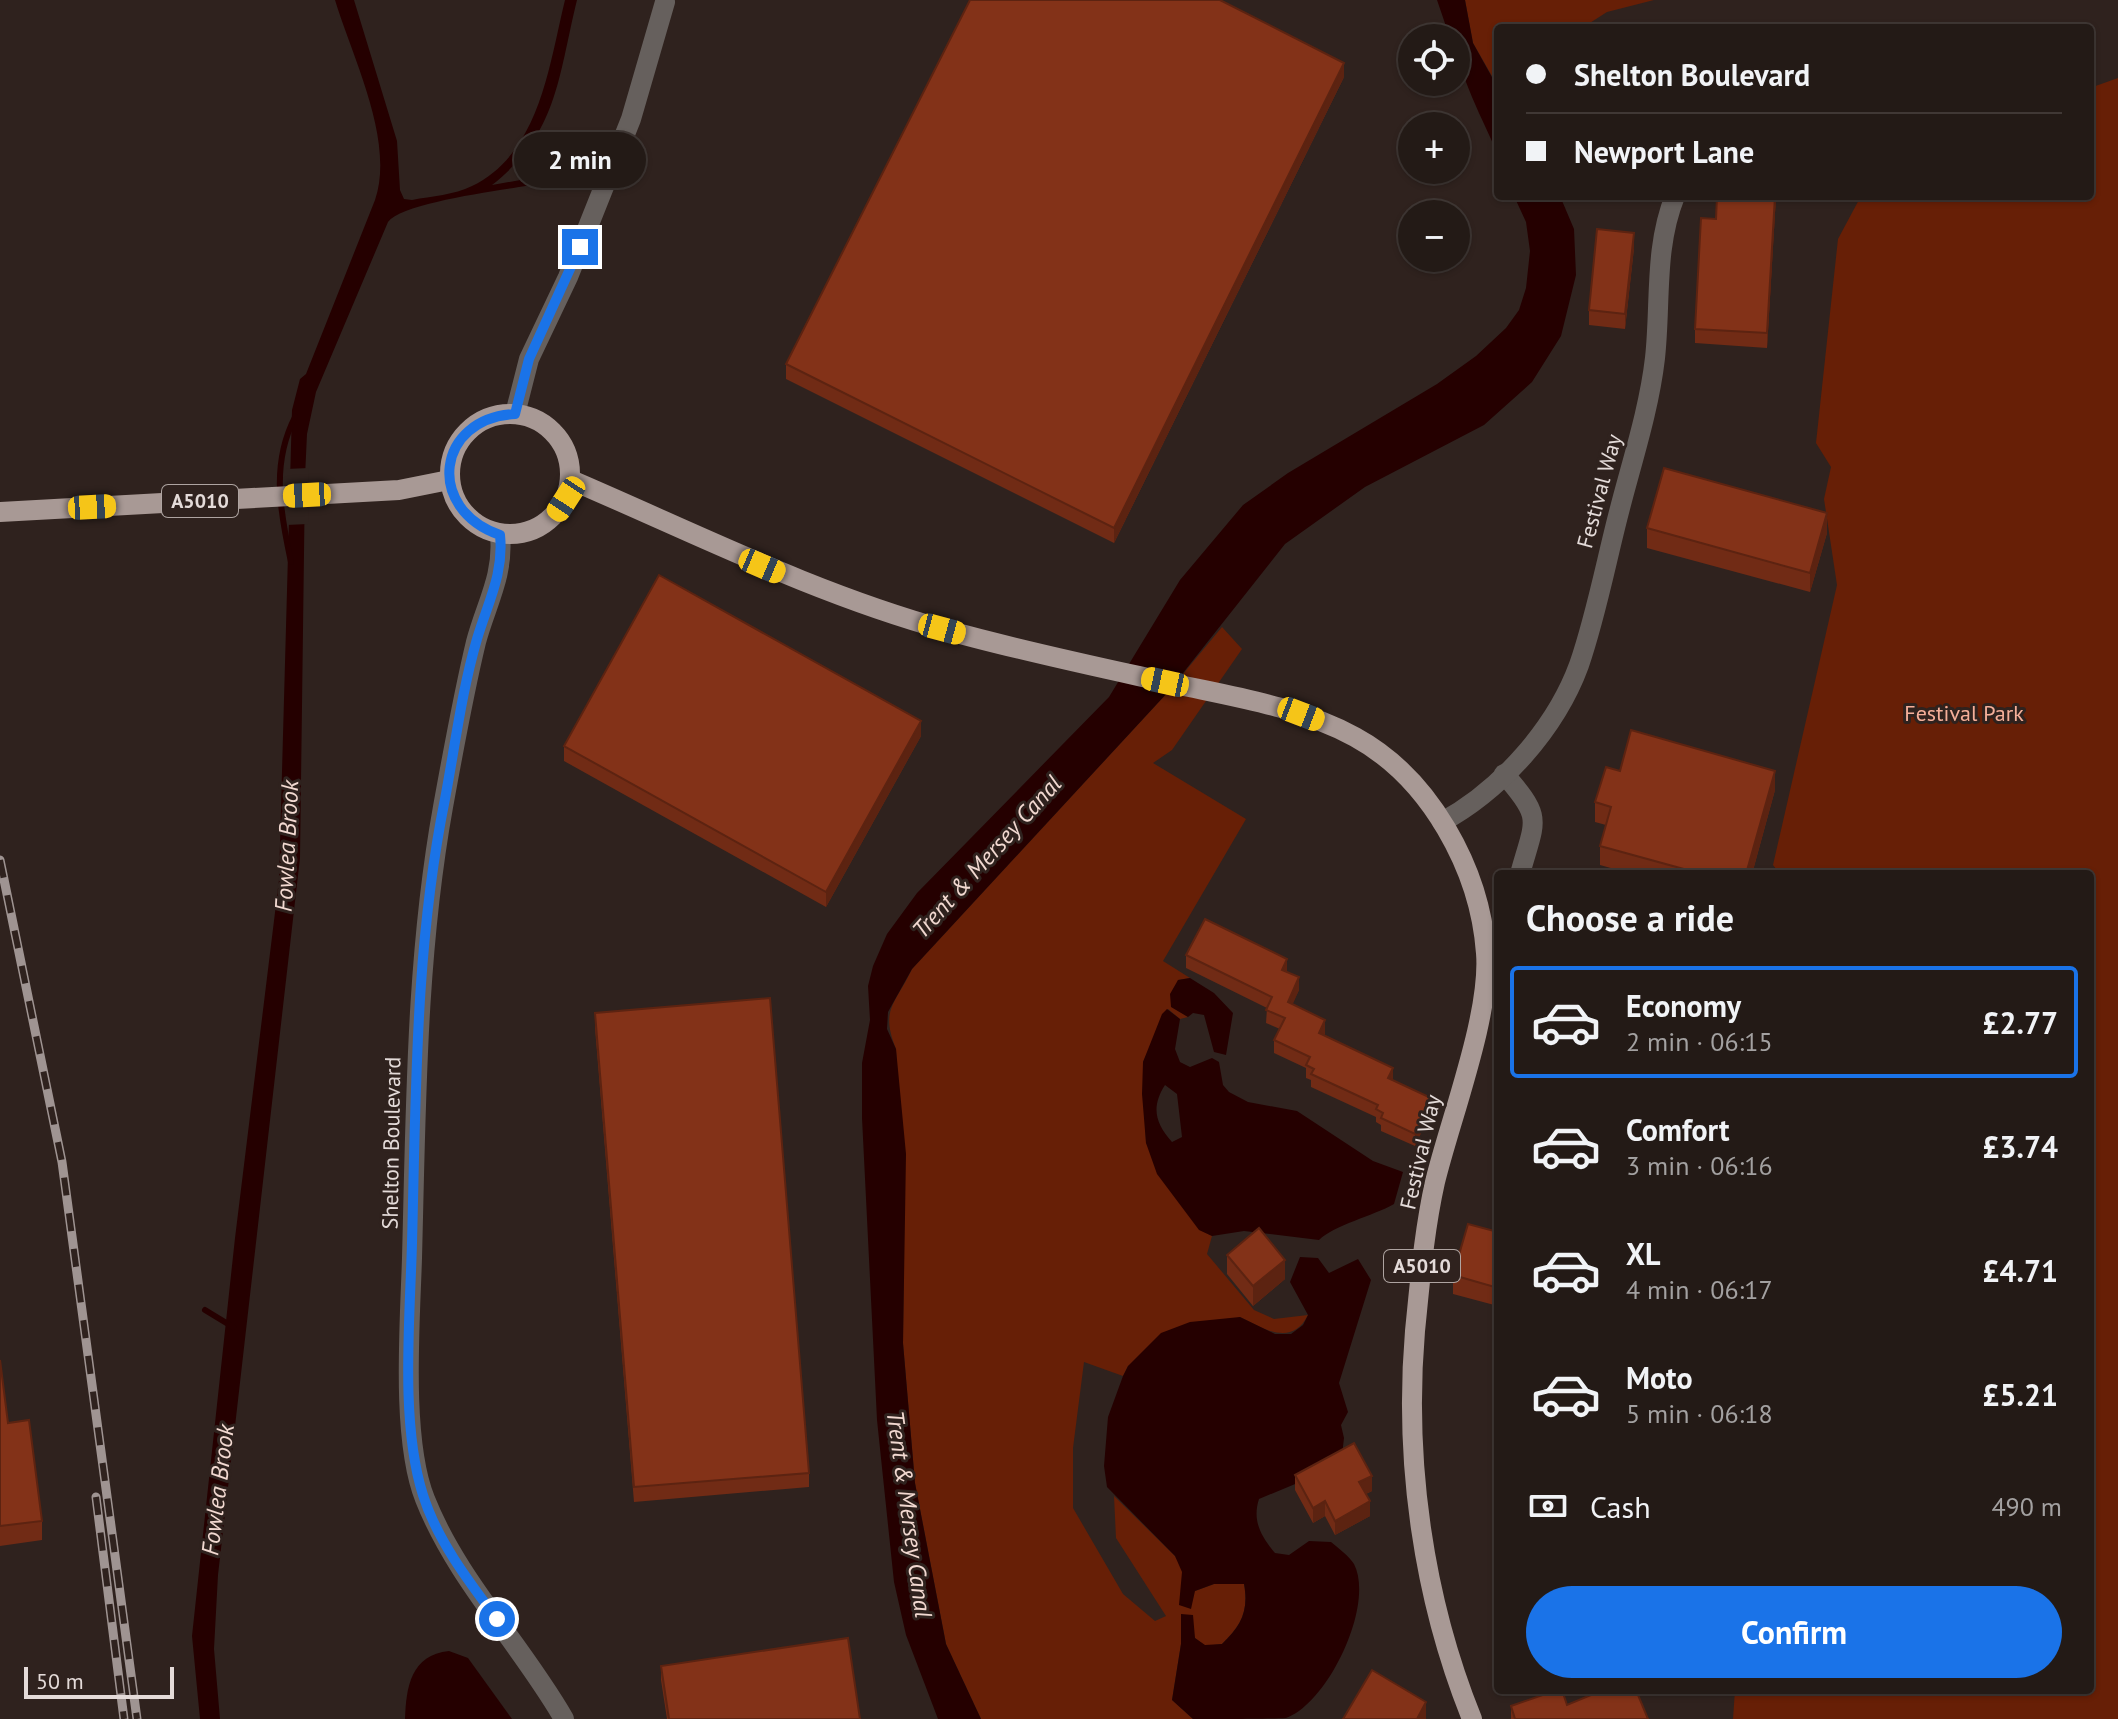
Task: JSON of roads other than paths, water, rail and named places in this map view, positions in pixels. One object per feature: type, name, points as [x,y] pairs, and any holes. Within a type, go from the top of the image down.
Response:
[{"type":"main road","points":[[515,414],[534,418],[550,429],[562,444],[569,461],[571,480],[560,508],[539,528],[520,535],[500,535],[481,528],[465,516],[454,499],[449,480],[453,454],[467,431],[481,421],[515,414]]},
{"type":"main road","name":"A5010","points":[[0,512],[399,490],[449,480]]},
{"type":"main road","name":"A5010","points":[[571,480],[702,540],[853,601],[942,629],[1084,665],[1270,704],[1355,737],[1392,763],[1420,791],[1442,822]]},
{"type":"main road","name":"Festival Way","points":[[1442,822],[1459,852],[1475,894],[1487,957],[1479,1018],[1435,1186],[1422,1258],[1412,1380],[1414,1459],[1422,1530],[1441,1628],[1472,1719]]},
{"type":"street","points":[[515,414],[529,359],[568,277],[631,119],[665,2]]},
{"type":"street","name":"Festival Way","points":[[1442,822],[1487,792],[1535,742],[1579,666],[1645,412],[1655,359],[1660,261],[1666,217],[1673,200]]},
{"type":"street","name":"Shelton Boulevard","points":[[500,535],[502,557],[496,591],[474,655],[443,807],[423,942],[415,1078],[410,1347],[413,1454],[423,1497],[444,1542],[528,1661],[564,1719]]},
{"type":"street","points":[[1504,774],[1529,803],[1534,814],[1534,827],[1521,870]]},
{"type":"water","points":[[335,0],[354,0],[397,141],[400,190],[404,199],[412,200],[472,186],[495,171],[513,152],[538,105],[565,0],[577,0],[559,79],[543,124],[514,165],[492,185],[543,176],[544,183],[436,202],[398,215],[388,222],[316,392],[307,434],[305,477],[300,858],[218,1575],[214,1649],[220,1719],[200,1719],[192,1636],[235,1238],[279,880],[292,410],[300,379],[306,374],[375,200],[380,177],[376,126]]},
{"type":"water","points":[[1437,0],[1465,0],[1469,24],[1445,24]]},
{"type":"water","points":[[1470,27],[1473,43],[1494,81],[1494,146],[1470,91]]},
{"type":"water","name":"Trent & Mersey Canal","points":[[1516,200],[1562,200],[1574,229],[1576,275],[1561,336],[1532,382],[1484,425],[1365,487],[1285,544],[1168,692],[912,969],[888,1012],[887,1029],[896,1049],[906,1154],[903,1343],[915,1483],[946,1644],[981,1719],[938,1719],[906,1635],[894,1582],[877,1420],[862,1118],[862,1063],[870,1020],[868,986],[873,966],[887,934],[917,893],[1109,697],[1180,580],[1243,505],[1288,473],[1437,384],[1476,356],[1506,328],[1519,310],[1526,288],[1530,251],[1526,222]]},
{"type":"water","points":[[1190,978],[1214,993],[1233,1013],[1226,1055],[1214,1052],[1204,1015],[1193,1013],[1188,1017],[1171,1007],[1170,994],[1178,980]]},
{"type":"water","points":[[1167,1009],[1180,1019],[1175,1049],[1180,1062],[1190,1067],[1212,1058],[1219,1062],[1223,1085],[1229,1092],[1248,1102],[1297,1111],[1373,1161],[1403,1172],[1394,1204],[1334,1230],[1319,1240],[1244,1231],[1212,1236],[1199,1230],[1157,1174],[1146,1143],[1143,1062],[1162,1014]],"holes":[[[1165,1085],[1177,1094],[1182,1137],[1172,1142],[1162,1128],[1157,1108]]]},
{"type":"water","points":[[1300,1257],[1318,1258],[1329,1273],[1358,1259],[1371,1280],[1339,1383],[1348,1412],[1341,1425],[1344,1438],[1342,1455],[1300,1482],[1259,1499],[1257,1521],[1275,1553],[1289,1555],[1309,1541],[1331,1542],[1349,1558],[1359,1582],[1353,1627],[1332,1673],[1302,1709],[1286,1718],[1193,1719],[1172,1700],[1181,1644],[1181,1614],[1193,1615],[1195,1638],[1205,1645],[1222,1644],[1242,1617],[1244,1584],[1214,1584],[1195,1591],[1191,1609],[1179,1605],[1182,1572],[1175,1556],[1107,1487],[1104,1466],[1108,1417],[1128,1366],[1161,1333],[1190,1322],[1240,1317],[1275,1334],[1291,1334],[1303,1325],[1308,1315],[1290,1282]]},
{"type":"water","points":[[449,1651],[468,1658],[512,1719],[405,1719],[413,1674],[426,1659]]},
{"type":"waterway","name":"Fowlea Brook","points":[[291,562],[281,506],[280,470],[287,435],[295,417]]},
{"type":"waterway","points":[[205,1310],[233,1327]]},
{"type":"railway","points":[[0,860],[62,1162],[137,1719]]},
{"type":"railway","points":[[96,1497],[124,1719]]},
{"type":"park label","name":"Festival Park","points":[[1964,713]]}]
